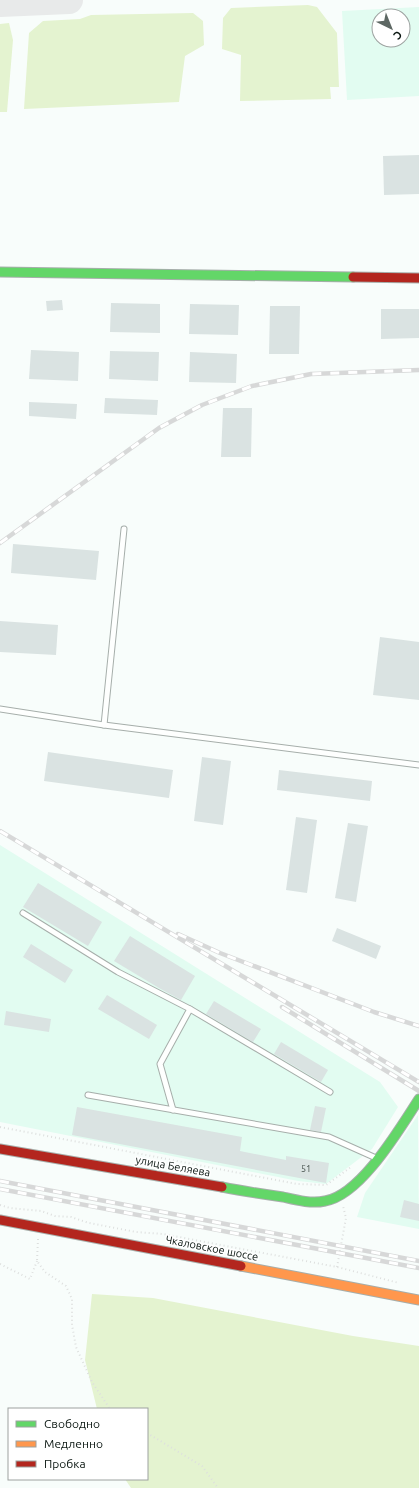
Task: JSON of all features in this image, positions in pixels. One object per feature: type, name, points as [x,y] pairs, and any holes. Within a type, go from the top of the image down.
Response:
[{"type":"street","points":[[0,272],[419,278]]},
{"type":"street","points":[[341,1195],[361,1178],[377,1159],[419,1099]]},
{"type":"street","name":"улица Беляева","points":[[0,1149],[309,1202],[327,1201],[341,1195]]},
{"type":"street","name":"Чкаловское шоссе","points":[[0,1220],[419,1300]]},
{"type":"lane","points":[[104,725],[124,528]]},
{"type":"lane","points":[[0,709],[104,725],[419,765]]},
{"type":"lane","points":[[23,913],[118,972],[190,1009],[330,1092]]},
{"type":"lane","points":[[173,1110],[160,1064],[190,1009]]},
{"type":"lane","points":[[88,1095],[329,1137],[377,1159]]},
{"type":"path","points":[[0,1127],[297,1184],[326,1185],[351,1167]]},
{"type":"path","points":[[337,1268],[346,1218],[341,1195]]},
{"type":"path","points":[[0,1205],[10,1208],[41,1211],[55,1216],[71,1217],[89,1223],[136,1232],[163,1234],[337,1268],[400,1283]]},
{"type":"path","points":[[0,1264],[30,1279],[37,1261],[38,1228],[41,1211]]},
{"type":"path","points":[[37,1261],[45,1272],[66,1286],[72,1299],[72,1325],[76,1348],[92,1382],[109,1408]]},
{"type":"path","points":[[148,1434],[202,1466],[218,1488]]},
{"type":"shaded area","points":[[419,7],[419,96],[347,100],[342,11],[371,9],[371,48],[411,48],[411,8],[400,8]]},
{"type":"shaded area","points":[[0,845],[380,1082],[398,1107],[372,1149],[326,1184],[298,1181],[0,1122]]},
{"type":"shaded area","points":[[418,1115],[419,1229],[357,1217],[365,1193]]},
{"type":"green space","points":[[308,5],[317,7],[337,33],[339,87],[330,87],[331,99],[240,101],[241,55],[222,49],[223,18],[231,8]]},
{"type":"green space","points":[[193,13],[203,21],[204,45],[185,56],[179,102],[24,109],[29,33],[43,21],[80,19],[91,15]]},
{"type":"green space","points":[[9,23],[13,40],[7,112],[0,112],[0,24]]},
{"type":"green space","points":[[92,1294],[153,1298],[353,1336],[419,1346],[419,1488],[131,1488],[126,1480],[148,1480],[148,1408],[97,1408],[85,1360]]},
{"type":"building","points":[[419,155],[419,194],[384,195],[383,156]]},
{"type":"building","points":[[62,300],[63,310],[47,311],[46,301]]},
{"type":"building","points":[[111,303],[160,304],[160,333],[110,332]]},
{"type":"building","points":[[190,304],[239,305],[238,335],[189,334]]},
{"type":"building","points":[[270,306],[300,306],[299,354],[269,354]]},
{"type":"building","points":[[381,309],[419,309],[419,338],[381,339]]},
{"type":"building","points":[[31,350],[79,352],[78,381],[29,379]]},
{"type":"building","points":[[110,351],[159,352],[158,381],[109,379]]},
{"type":"building","points":[[190,352],[237,354],[236,383],[189,382]]},
{"type":"building","points":[[105,398],[158,400],[157,415],[104,413]]},
{"type":"building","points":[[29,402],[77,404],[76,419],[29,416]]},
{"type":"building","points":[[223,408],[252,408],[251,457],[221,457]]},
{"type":"building","points":[[13,544],[99,551],[96,580],[11,573]]},
{"type":"building","points":[[0,621],[58,625],[56,655],[0,652]]},
{"type":"building","points":[[380,637],[419,642],[419,700],[373,695]]},
{"type":"building","points":[[48,752],[173,770],[169,798],[44,781]]},
{"type":"building","points":[[202,757],[231,761],[223,825],[194,821]]},
{"type":"building","points":[[279,770],[372,781],[370,801],[277,790]]},
{"type":"building","points":[[296,817],[317,820],[307,893],[286,890]]},
{"type":"building","points":[[348,823],[368,826],[356,902],[335,898]]},
{"type":"building","points":[[38,883],[102,922],[88,946],[23,907]]},
{"type":"building","points":[[337,928],[381,946],[376,959],[332,941]]},
{"type":"building","points":[[130,936],[195,976],[181,1000],[114,961]]},
{"type":"building","points":[[31,944],[73,970],[65,983],[23,957]]},
{"type":"building","points":[[107,995],[157,1025],[149,1039],[98,1009]]},
{"type":"building","points":[[214,1001],[261,1029],[253,1042],[206,1014]]},
{"type":"building","points":[[6,1011],[51,1019],[49,1032],[4,1025]]},
{"type":"building","points":[[281,1042],[328,1070],[321,1082],[274,1054]]},
{"type":"building","points":[[315,1106],[326,1108],[321,1132],[310,1130]]},
{"type":"building","points":[[77,1107],[242,1137],[240,1151],[286,1160],[286,1156],[329,1163],[326,1183],[72,1135]]},
{"type":"building","points":[[404,1200],[419,1204],[419,1221],[400,1217]]},
{"type":"taxiway","points":[[0,3],[69,0]]},
{"type":"railway","points":[[0,543],[159,428],[202,405],[252,386],[311,374],[419,370]]},
{"type":"railway","points":[[0,831],[419,1082]]},
{"type":"railway","points":[[178,934],[220,953],[374,1012],[419,1026]]},
{"type":"railway","points":[[282,1007],[419,1091]]},
{"type":"railway","points":[[0,1181],[419,1261]]},
{"type":"railway","points":[[0,1189],[419,1268]]},
{"type":"traffic: fast","points":[[0,272],[353,277]]},
{"type":"traffic: fast","points":[[222,1187],[309,1202],[320,1202],[339,1196],[352,1187],[366,1174],[419,1099]]},
{"type":"traffic: slow","points":[[241,1266],[419,1300]]},
{"type":"traffic: jam","points":[[353,277],[419,278]]},
{"type":"traffic: jam","points":[[0,1149],[222,1187]]},
{"type":"traffic: jam","points":[[0,1220],[241,1266]]}]
